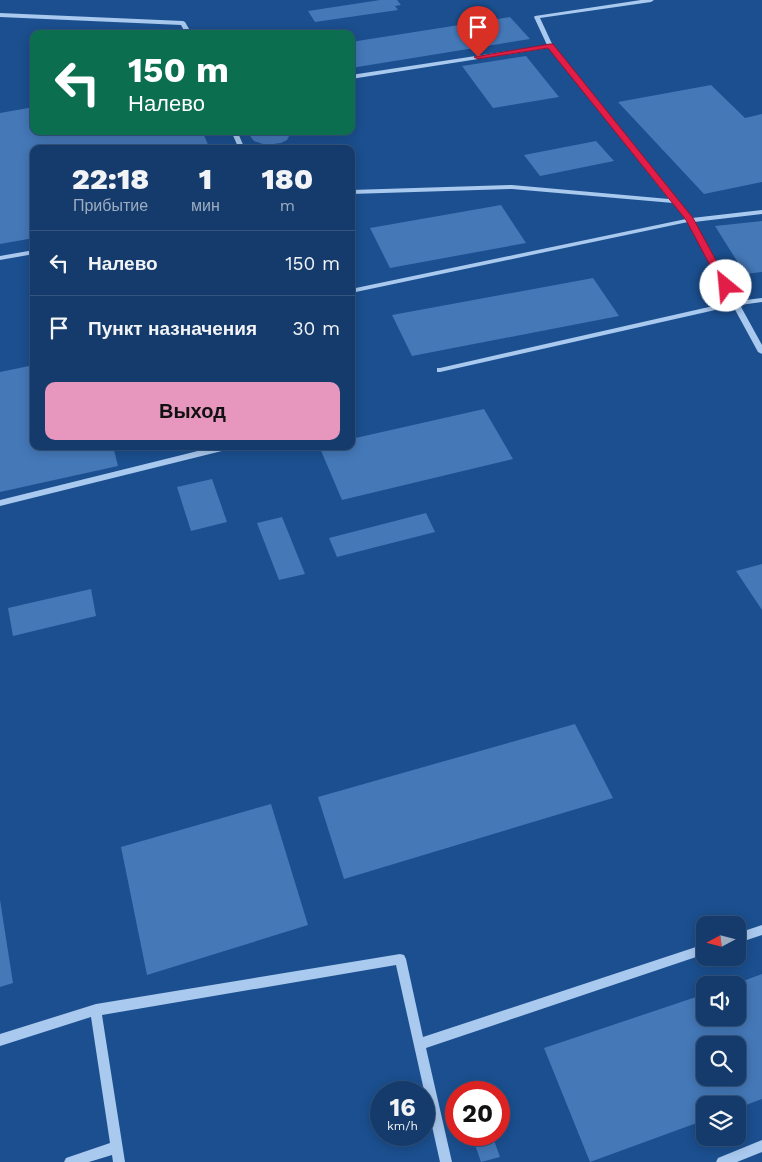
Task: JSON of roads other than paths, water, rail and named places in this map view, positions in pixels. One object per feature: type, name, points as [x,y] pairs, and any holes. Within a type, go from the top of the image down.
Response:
[{"type":"lane","points":[[651,0],[537,18],[550,46],[690,220],[762,352]]},
{"type":"lane","points":[[0,15],[183,23],[187,30]]},
{"type":"lane","points":[[355,76],[550,46]]},
{"type":"lane","points":[[355,192],[512,187],[674,201]]},
{"type":"lane","points":[[355,290],[690,220],[762,212]]},
{"type":"lane","points":[[0,258],[30,253]]},
{"type":"lane","points":[[440,370],[734,303],[762,300]]},
{"type":"lane","points":[[0,503],[214,450]]},
{"type":"lane","points":[[746,935],[762,930]]},
{"type":"lane","points":[[419,1044],[696,952]]},
{"type":"lane","points":[[0,1040],[96,1010],[400,959],[446,1162]]},
{"type":"lane","points":[[96,1010],[118,1162]]},
{"type":"lane","points":[[722,1162],[762,1146]]},
{"type":"lane","points":[[70,1162],[116,1147]]}]
